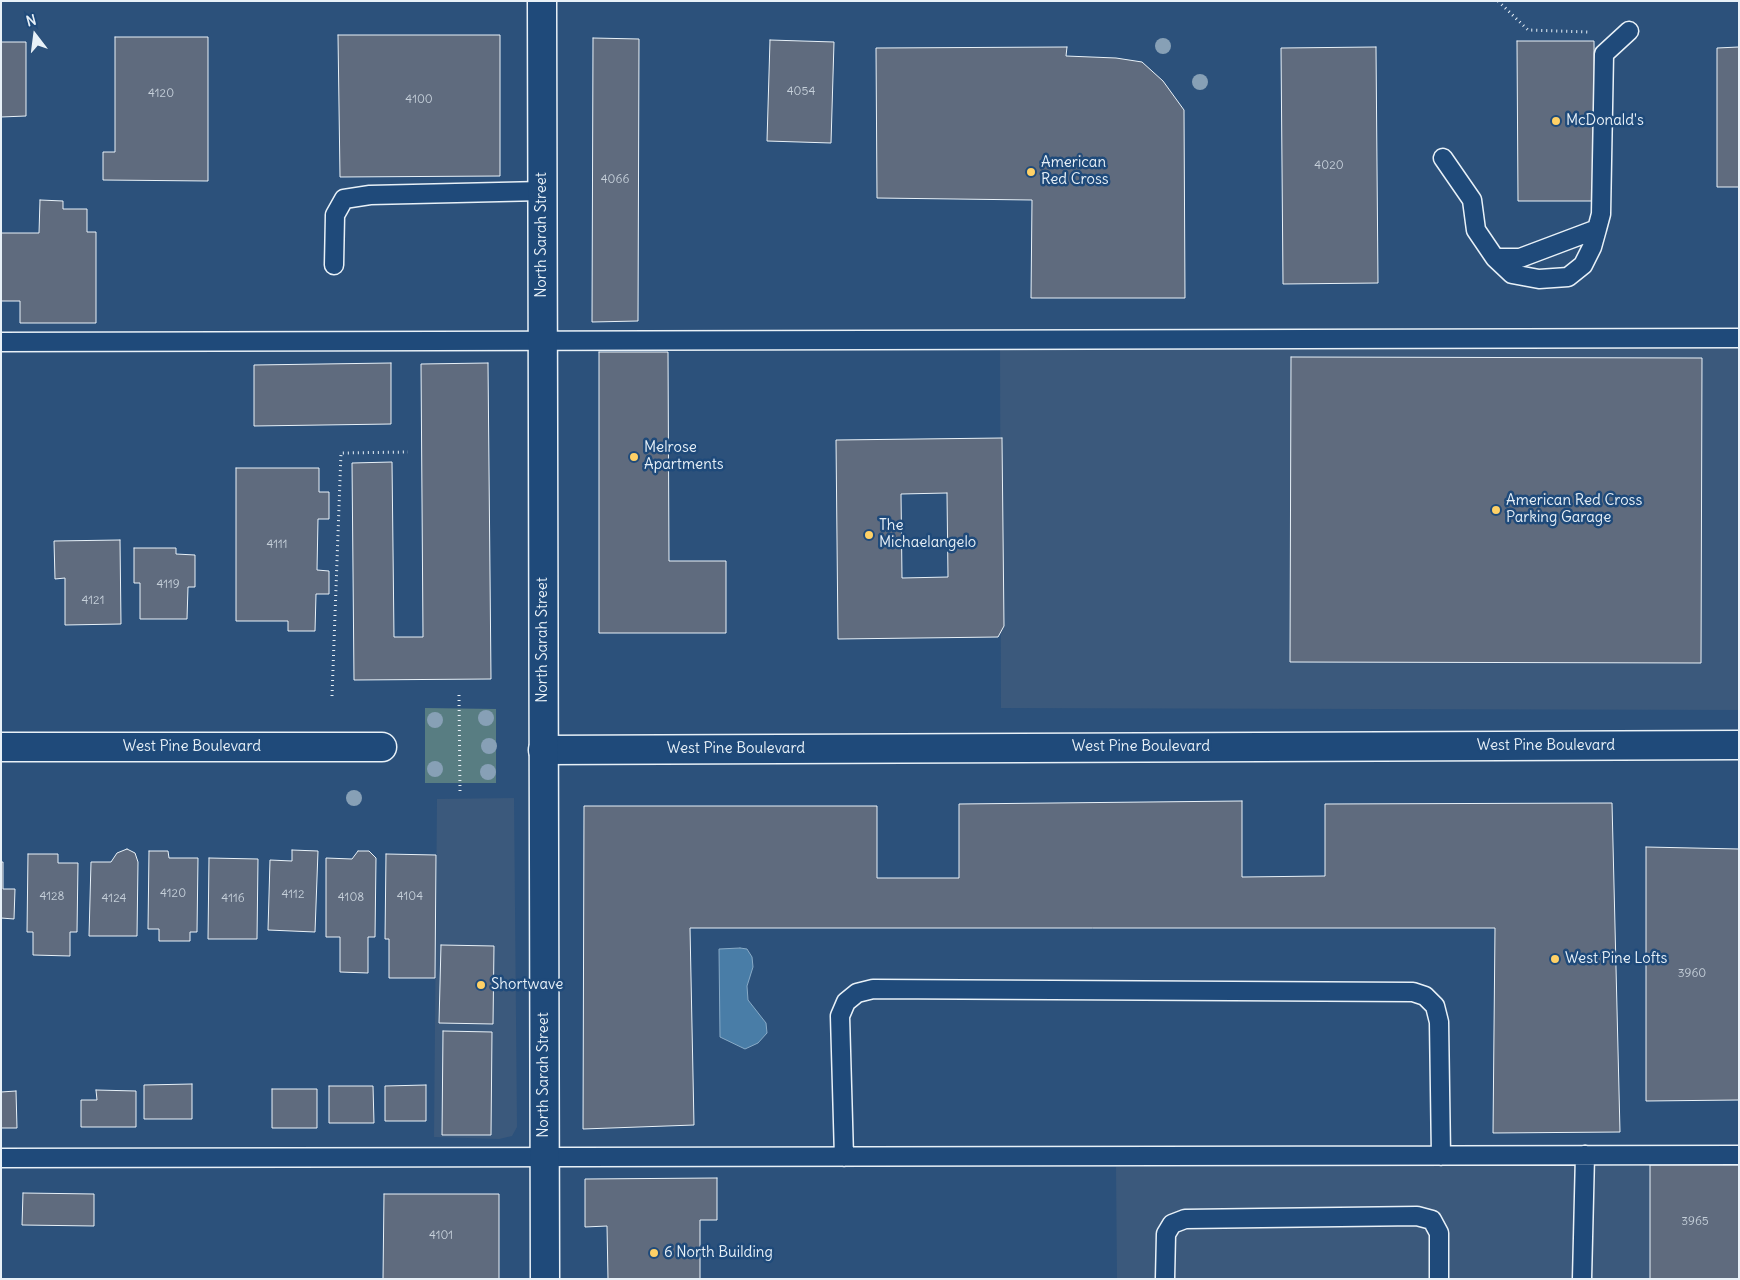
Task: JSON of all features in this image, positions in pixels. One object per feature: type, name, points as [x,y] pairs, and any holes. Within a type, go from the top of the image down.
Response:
[{"type":"street","name":"North Sarah Street","points":[[542,1],[545,1279]]},
{"type":"street","name":"West Pine Boulevard","points":[[543,750],[1739,745]]},
{"type":"street","name":"West Pine Boulevard","points":[[1,747],[382,747]]},
{"type":"lane","points":[[1443,158],[1472,200],[1476,230],[1495,258],[1512,274],[1539,279],[1568,277],[1583,264],[1592,247],[1601,214],[1604,54],[1629,31]]},
{"type":"lane","points":[[334,266],[335,215],[344,199],[370,195],[542,191]]},
{"type":"lane","points":[[1495,258],[1520,258],[1598,229]]},
{"type":"lane","points":[[1,342],[1739,338]]},
{"type":"lane","points":[[844,1157],[840,1016],[846,1002],[857,993],[873,988],[1413,992],[1425,996],[1435,1006],[1439,1022],[1441,1156]]},
{"type":"lane","points":[[1582,1279],[1585,1155]]},
{"type":"lane","points":[[1,1158],[1739,1155]]},
{"type":"lane","points":[[1165,1279],[1166,1234],[1172,1224],[1185,1219],[1417,1216],[1432,1220],[1439,1233],[1439,1279]]},
{"type":"path","points":[[1498,1],[1528,30],[1590,32]]},
{"type":"path","points":[[332,696],[341,453],[408,452]]},
{"type":"path","points":[[460,695],[460,791]]},
{"type":"shaded area","points":[[1739,344],[1739,710],[1001,708],[1000,346]]},
{"type":"shaded area","points":[[514,798],[517,1127],[512,1136],[499,1139],[434,1137],[437,799]]},
{"type":"shaded area","points":[[719,949],[747,949],[752,957],[753,967],[747,986],[748,1000],[766,1023],[767,1033],[758,1043],[745,1049],[720,1037]]},
{"type":"shaded area","points":[[1739,1165],[1739,1279],[1117,1279],[1116,1167]]},
{"type":"green space","points":[[425,708],[496,709],[496,783],[425,783]]},
{"type":"building","points":[[338,35],[500,35],[500,176],[340,177]]},
{"type":"building","points":[[115,37],[208,37],[208,181],[103,180],[103,152],[115,152]]},
{"type":"building","points":[[593,38],[639,39],[638,321],[592,322]]},
{"type":"building","points":[[770,40],[834,42],[831,143],[767,141]]},
{"type":"building","name":"McDonald's","points":[[1517,41],[1594,41],[1595,201],[1518,201]]},
{"type":"building","points":[[1,42],[26,42],[26,116],[1,117]]},
{"type":"building","name":"American Red Cross","points":[[1067,47],[1066,56],[1116,58],[1142,62],[1163,81],[1184,110],[1185,298],[1031,298],[1032,200],[877,198],[876,48]]},
{"type":"building","points":[[1376,47],[1378,283],[1283,284],[1281,48]]},
{"type":"building","points":[[1739,47],[1739,187],[1717,187],[1717,48]]},
{"type":"building","points":[[40,200],[63,201],[63,209],[87,209],[87,232],[96,232],[96,323],[20,323],[20,301],[1,301],[1,233],[39,233]]},
{"type":"building","name":"Melrose Apartments","points":[[599,352],[668,352],[669,561],[726,561],[726,633],[599,633]]},
{"type":"building","name":"American Red Cross Parking Garage","points":[[1291,357],[1702,358],[1701,663],[1290,662]]},
{"type":"building","points":[[391,363],[391,424],[254,426],[254,365]]},
{"type":"building","points":[[488,363],[491,679],[354,680],[352,463],[392,462],[394,637],[423,637],[421,364]]},
{"type":"building","name":"The Michaelangelo","points":[[1002,438],[1004,626],[998,637],[838,639],[836,440]],"holes":[[[947,493],[948,577],[902,578],[901,494]]]},
{"type":"building","points":[[236,468],[319,468],[319,492],[329,492],[329,519],[318,519],[317,570],[329,571],[329,594],[316,594],[315,631],[288,631],[288,621],[236,621]]},
{"type":"building","points":[[120,540],[121,624],[65,625],[65,578],[55,579],[54,541]]},
{"type":"building","points":[[134,548],[176,548],[176,554],[195,555],[195,587],[188,587],[187,619],[140,619],[140,583],[134,583]]},
{"type":"building","name":"West Pine Lofts","points":[[1242,801],[1242,877],[1325,876],[1325,804],[1612,803],[1620,1132],[1493,1133],[1495,928],[690,928],[694,1125],[583,1129],[584,806],[877,806],[877,878],[959,878],[959,804]]},
{"type":"building","points":[[1646,847],[1739,849],[1739,1100],[1646,1101]]},
{"type":"building","points":[[127,849],[135,853],[138,862],[137,936],[89,936],[91,862],[111,862],[117,853]]},
{"type":"building","points":[[292,850],[318,851],[315,932],[268,930],[270,860],[292,861]]},
{"type":"building","points":[[149,851],[168,851],[169,858],[198,858],[197,932],[190,932],[190,941],[159,941],[159,929],[148,929]]},
{"type":"building","points":[[358,851],[369,851],[376,858],[375,937],[368,937],[368,973],[340,972],[340,937],[326,937],[326,858],[352,859]]},
{"type":"building","points":[[28,854],[58,854],[58,863],[78,863],[77,932],[70,932],[70,956],[33,955],[33,932],[27,932]]},
{"type":"building","points":[[386,854],[436,855],[435,978],[389,978],[389,939],[385,939]]},
{"type":"building","points":[[209,858],[258,859],[257,939],[208,939]]},
{"type":"building","points":[[1,862],[3,862],[3,889],[15,889],[14,919],[1,918]]},
{"type":"building","points":[[441,945],[494,946],[493,1024],[439,1023]]},
{"type":"building","points":[[443,1031],[492,1032],[491,1135],[442,1135]]},
{"type":"building","points":[[192,1084],[192,1119],[144,1119],[144,1085]]},
{"type":"building","points":[[426,1085],[426,1121],[385,1121],[385,1086]]},
{"type":"building","points":[[329,1086],[373,1086],[374,1123],[329,1123]]},
{"type":"building","points":[[272,1089],[317,1089],[317,1128],[272,1128]]},
{"type":"building","points":[[96,1090],[136,1091],[136,1127],[81,1127],[81,1100],[97,1100]]},
{"type":"building","points":[[16,1091],[17,1128],[1,1128],[1,1092]]},
{"type":"building","points":[[1650,1165],[1739,1165],[1739,1279],[1650,1279]]},
{"type":"building","name":"6 North Building","points":[[717,1178],[717,1220],[700,1220],[700,1279],[608,1279],[607,1226],[585,1227],[585,1179]]},
{"type":"building","points":[[23,1193],[94,1194],[94,1226],[22,1225]]},
{"type":"building","points":[[384,1194],[499,1194],[499,1279],[383,1279]]},
{"type":"place","name":"McDonald's","points":[[1556,121]]},
{"type":"place","name":"American Red Cross","points":[[1031,172]]},
{"type":"place","name":"Melrose Apartments","points":[[634,457]]},
{"type":"place","name":"American Red Cross Parking Garage","points":[[1496,510]]},
{"type":"place","name":"The Michaelangelo","points":[[869,535]]},
{"type":"place","name":"West Pine Lofts","points":[[1555,959]]},
{"type":"place","name":"Shortwave","points":[[481,985]]},
{"type":"place","name":"6 North Building","points":[[654,1253]]}]
